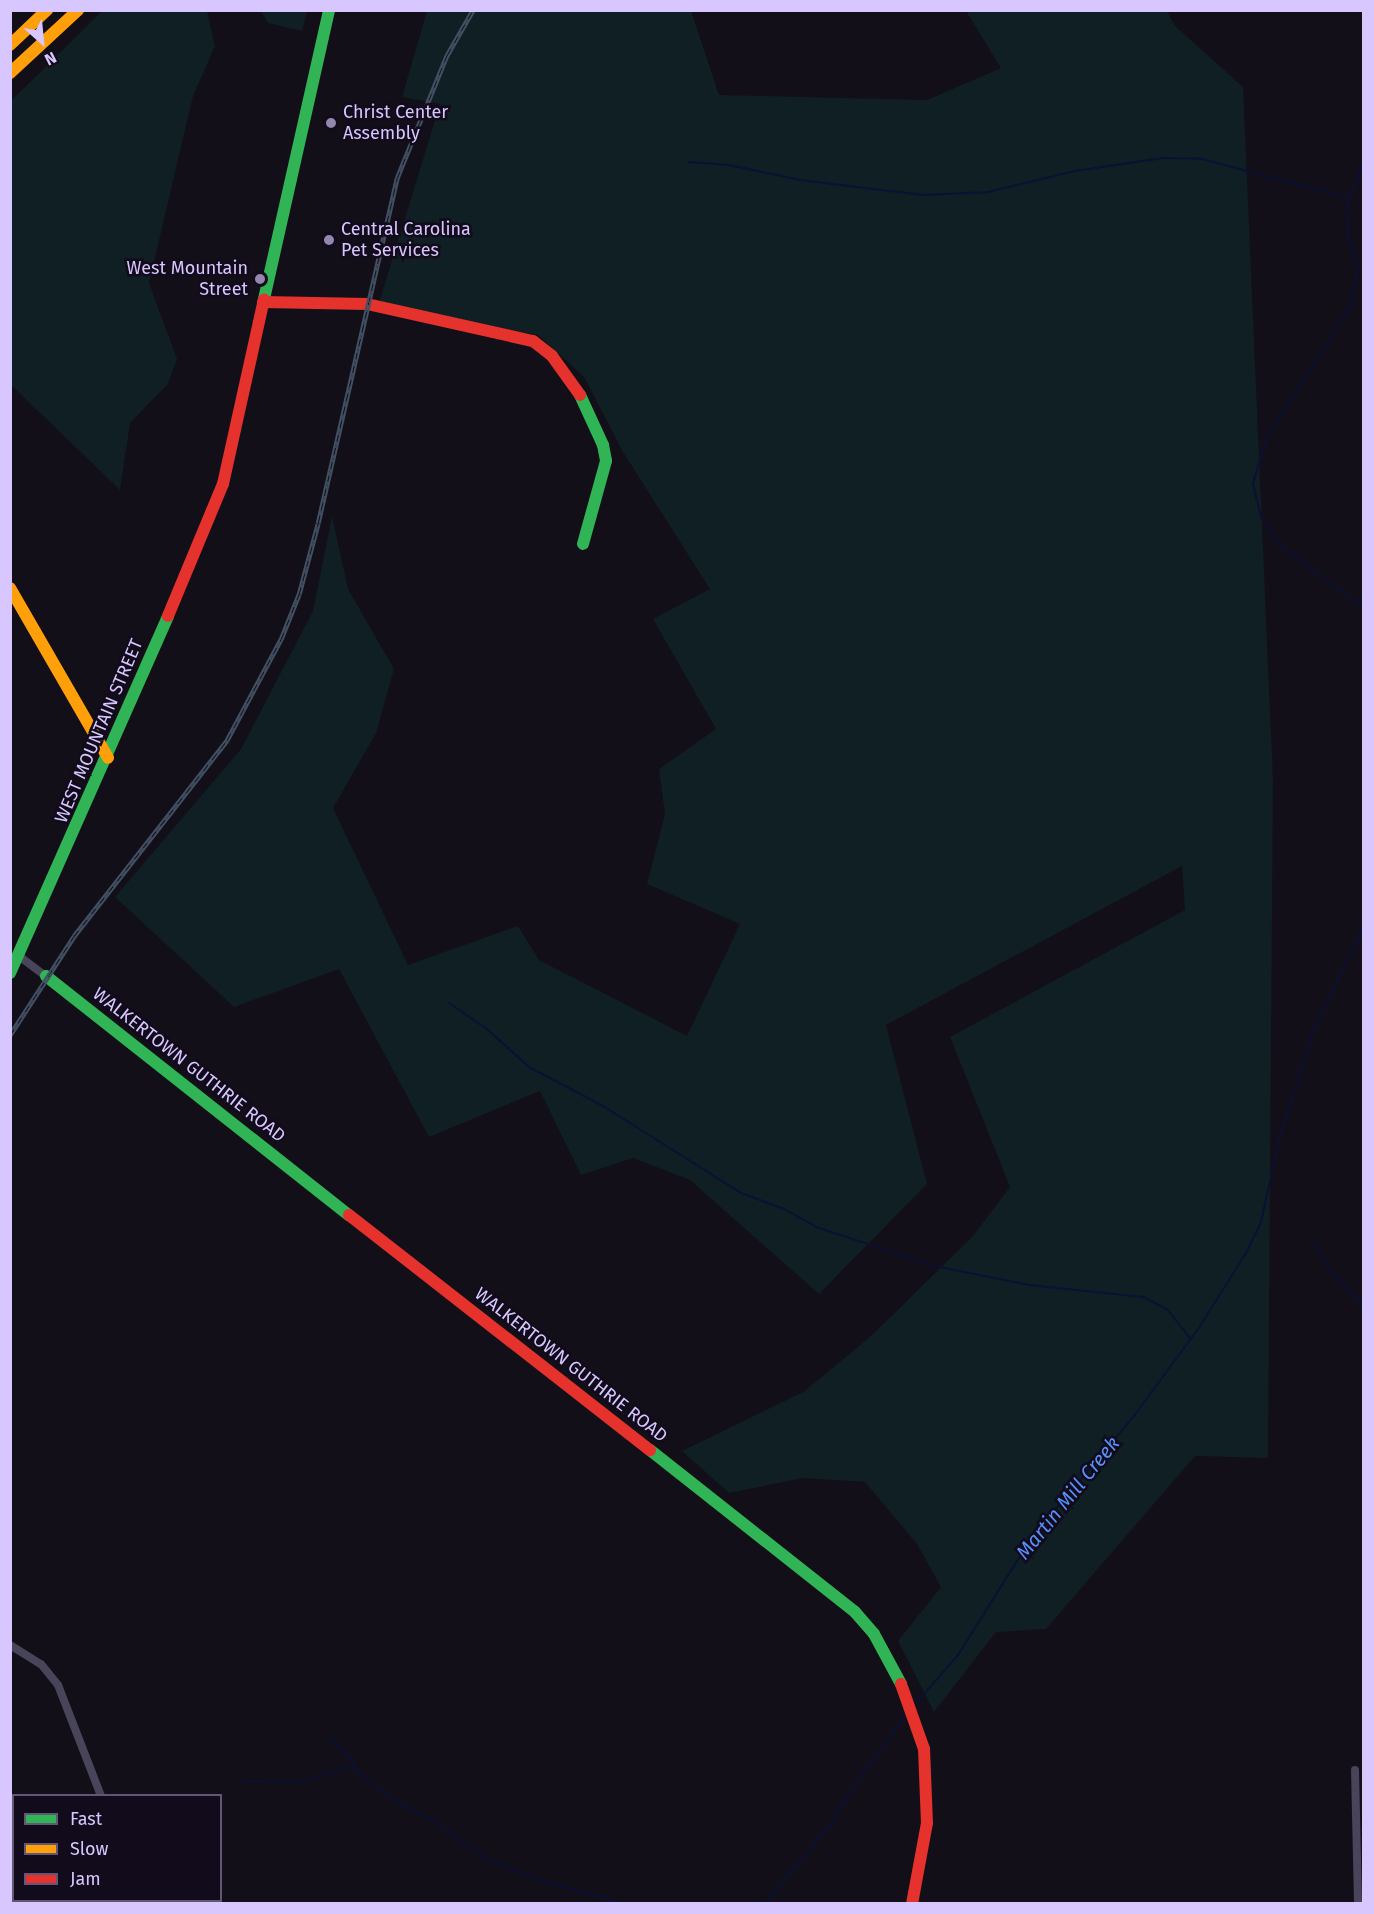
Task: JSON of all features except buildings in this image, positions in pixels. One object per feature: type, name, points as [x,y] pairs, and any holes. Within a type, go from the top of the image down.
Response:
[{"type":"main road","points":[[10,45],[47,10]]},
{"type":"main road","points":[[10,73],[78,10]]},
{"type":"main road","name":"WEST MOUNTAIN STREET","points":[[10,973],[20,956],[108,758],[222,484],[329,10]]},
{"type":"main road","points":[[263,302],[367,304],[533,341],[567,373],[603,444],[604,476],[583,544]]},
{"type":"main road","points":[[10,588],[108,758]]},
{"type":"main road","name":"WALKERTOWN GUTHRIE ROAD","points":[[46,976],[855,1612],[874,1634],[892,1664],[912,1707],[924,1749],[927,1823],[912,1904]]},
{"type":"street","name":"WALKERTOWN GUTHRIE ROAD","points":[[20,956],[46,976]]},
{"type":"street","points":[[10,1645],[41,1664],[58,1685],[100,1794]]},
{"type":"street","points":[[1355,1770],[1358,1904]]},
{"type":"shaded area","points":[[103,10],[207,11],[215,46],[193,96],[149,283],[177,359],[168,384],[130,423],[120,490],[10,384],[11,101]]},
{"type":"shaded area","points":[[261,11],[307,11],[302,31],[268,23]]},
{"type":"shaded area","points":[[427,11],[691,11],[719,95],[927,100],[1001,68],[966,11],[1167,11],[1175,26],[1243,87],[1273,780],[1268,1458],[1195,1456],[1046,1629],[996,1632],[934,1712],[898,1641],[941,1587],[917,1544],[865,1482],[803,1478],[729,1493],[682,1451],[803,1392],[870,1337],[973,1236],[1010,1187],[950,1037],[1185,910],[1182,866],[886,1025],[927,1184],[819,1294],[690,1180],[633,1158],[581,1175],[540,1091],[429,1137],[339,969],[234,1007],[115,897],[241,749],[313,611],[332,516],[348,589],[394,669],[376,733],[333,808],[408,965],[518,926],[539,960],[687,1036],[740,924],[647,884],[665,814],[659,769],[716,729],[653,619],[710,589],[623,452],[584,377],[538,335],[378,306],[440,104],[402,97]]},
{"type":"waterway","points":[[689,162],[729,165],[800,180],[923,195],[988,192],[1075,171],[1163,158],[1202,159],[1350,198]]},
{"type":"waterway","points":[[1364,161],[1347,206],[1349,240],[1358,267],[1351,306],[1267,437],[1253,483],[1261,518],[1281,546],[1364,608]]},
{"type":"waterway","name":"Martin Mill Creek","points":[[916,1703],[958,1655],[1030,1540],[1134,1416],[1200,1326],[1246,1253],[1261,1222],[1280,1136],[1313,1032],[1364,925]]},
{"type":"waterway","points":[[449,1003],[487,1029],[529,1067],[603,1106],[741,1193],[784,1209],[816,1227],[935,1266],[1029,1285],[1143,1297],[1168,1310],[1191,1339]]},
{"type":"waterway","points":[[1311,1237],[1329,1268],[1364,1307]]},
{"type":"waterway","name":"Martin Mill Creek","points":[[765,1904],[831,1824],[853,1787],[908,1712]]},
{"type":"waterway","points":[[329,1737],[353,1760],[352,1767]]},
{"type":"waterway","points":[[243,1781],[300,1782],[352,1767],[394,1800],[432,1820],[487,1859],[537,1879],[625,1904]]},
{"type":"railway","points":[[10,1035],[74,936],[227,740],[281,639],[299,594],[318,523],[397,178],[447,55],[473,10]]},
{"type":"traffic: fast","points":[[264,299],[329,10]]},
{"type":"traffic: fast","points":[[580,395],[603,445],[606,461],[583,544]]},
{"type":"traffic: fast","points":[[10,973],[168,616]]},
{"type":"traffic: fast","points":[[46,976],[349,1215]]},
{"type":"traffic: fast","points":[[650,1450],[855,1612],[874,1634],[901,1684]]},
{"type":"traffic: slow","points":[[10,45],[47,10]]},
{"type":"traffic: slow","points":[[10,73],[78,10]]},
{"type":"traffic: slow","points":[[10,588],[108,758]]},
{"type":"traffic: jam","points":[[168,616],[223,484],[264,299]]},
{"type":"traffic: jam","points":[[263,302],[367,304],[533,341],[552,356],[580,395]]},
{"type":"traffic: jam","points":[[349,1215],[650,1450]]},
{"type":"traffic: jam","points":[[901,1684],[924,1749],[927,1823],[912,1904]]},
{"type":"place","name":"Christ Center Assembly","points":[[331,123]]},
{"type":"place","name":"Central Carolina Pet Services","points":[[329,240]]},
{"type":"place","name":"West Mountain Street","points":[[260,279]]}]
